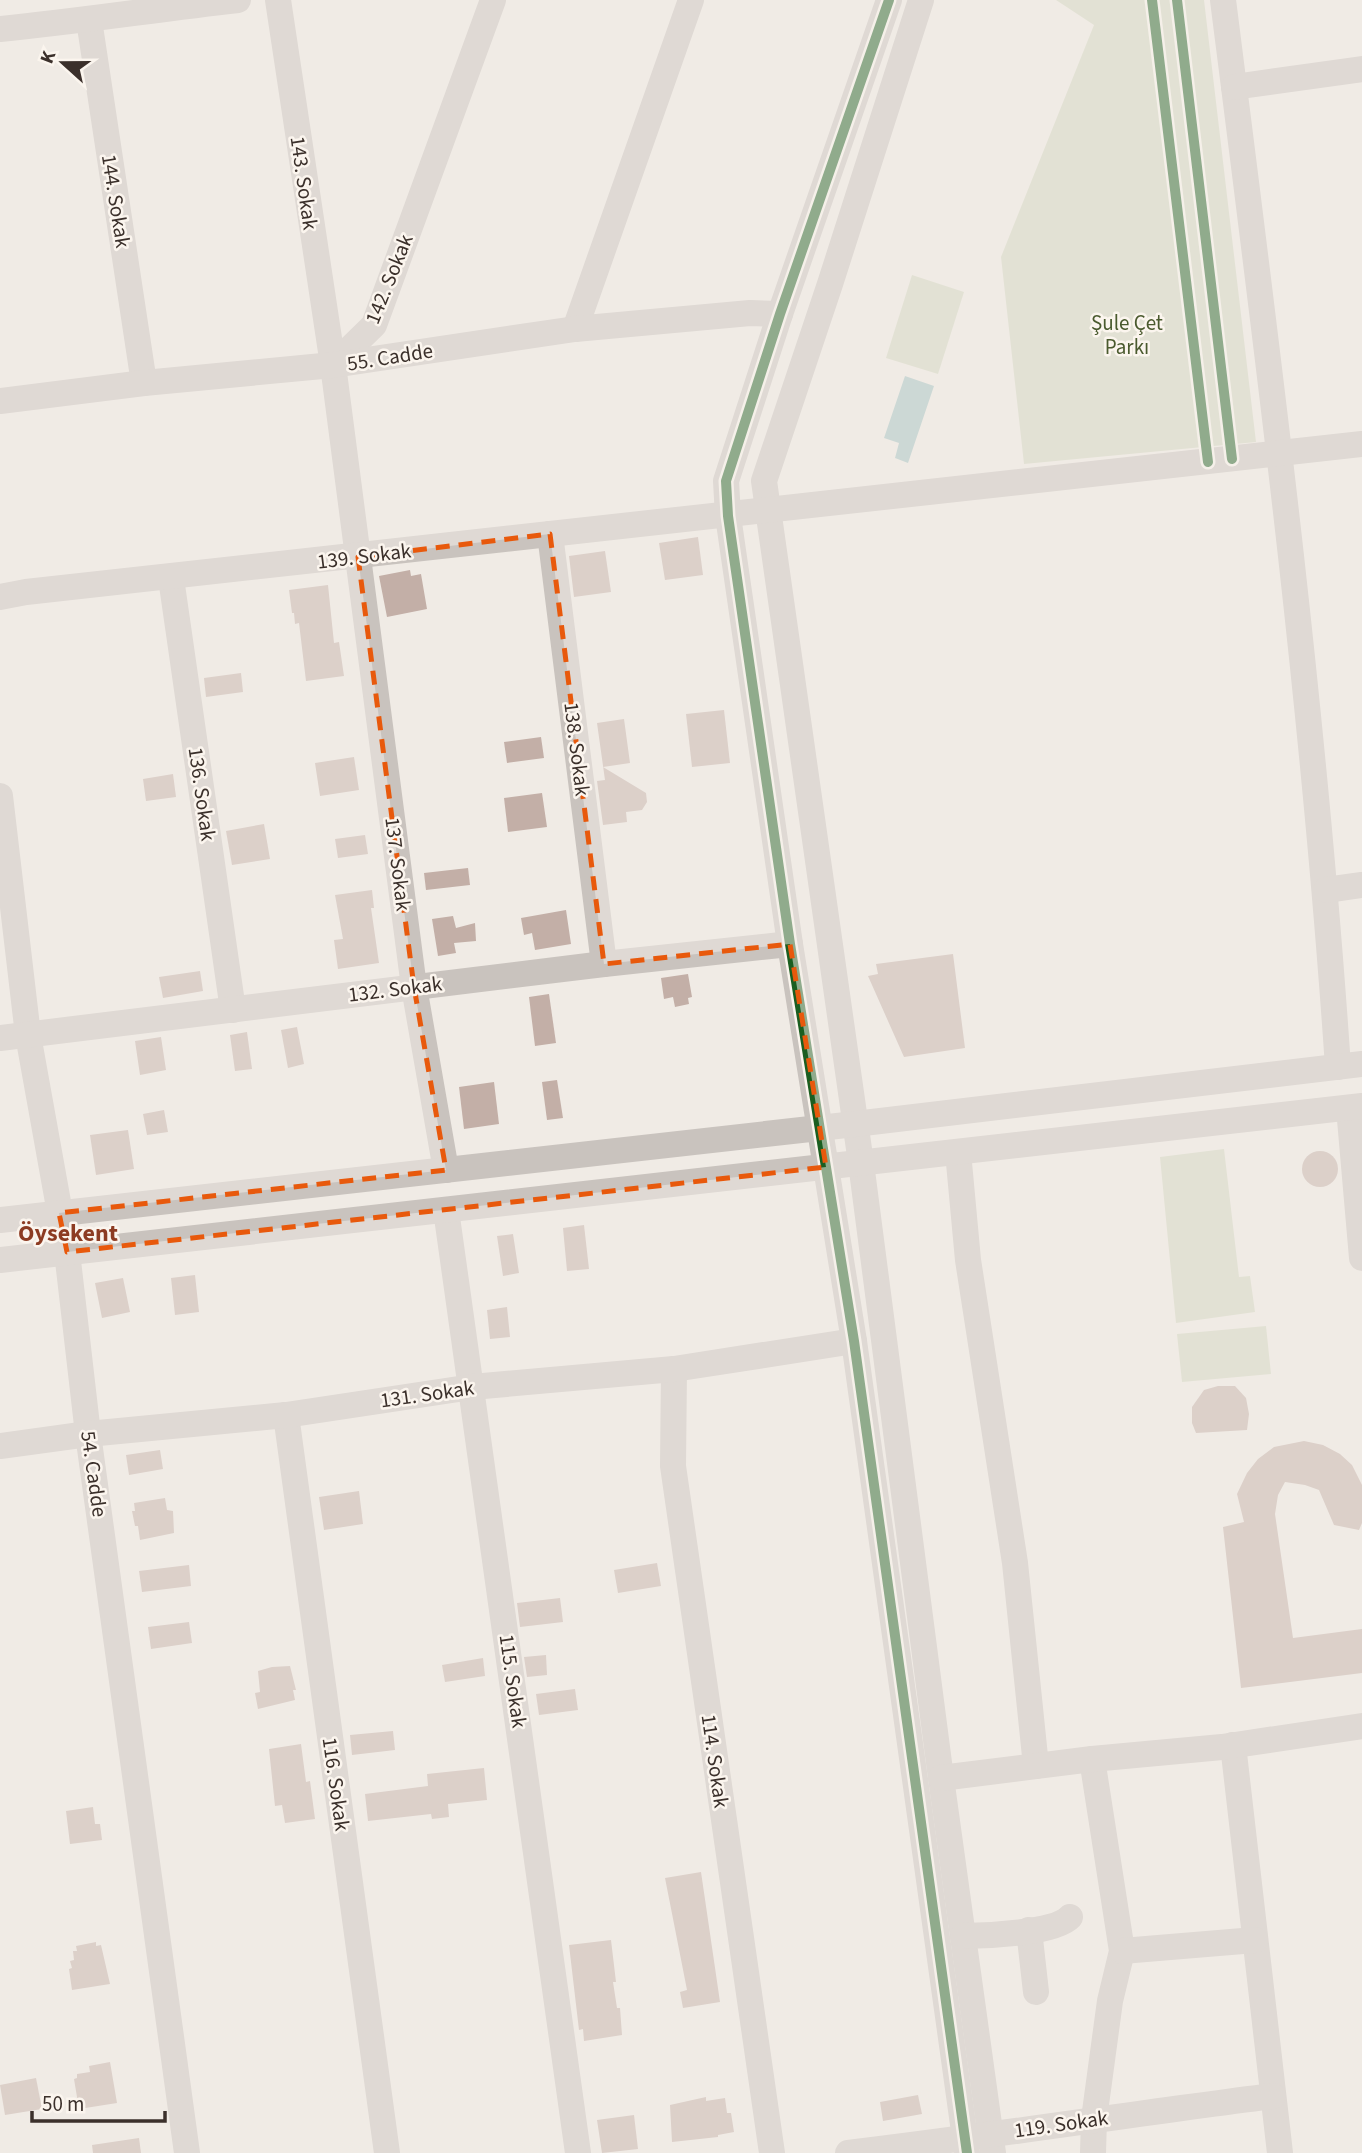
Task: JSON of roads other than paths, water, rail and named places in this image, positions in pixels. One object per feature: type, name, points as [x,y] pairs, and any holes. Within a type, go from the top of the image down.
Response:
[{"type":"street","points":[[0,29],[89,20],[152,5],[238,0]]},
{"type":"street","name":"143. Sokak","points":[[278,0],[333,365]]},
{"type":"street","name":"142. Sokak","points":[[333,365],[374,325],[493,0]]},
{"type":"street","points":[[575,329],[691,0]]},
{"type":"street","points":[[889,0],[780,314],[726,481],[728,516],[790,944],[854,1341],[966,2146]]},
{"type":"street","points":[[921,0],[831,284],[764,481],[861,1163],[941,1778],[992,2144]]},
{"type":"street","points":[[0,1220],[855,1125],[1350,1065],[1326,890],[1279,454],[1223,0]]},
{"type":"street","name":"144. Sokak","points":[[89,20],[144,383]]},
{"type":"street","points":[[1234,87],[1362,69]]},
{"type":"street","name":"55. Cadde","points":[[0,401],[144,383],[333,365],[575,329],[750,313],[780,314]]},
{"type":"street","points":[[333,365],[358,557]]},
{"type":"street","name":"139. Sokak","points":[[0,597],[1362,444]]},
{"type":"street","name":"138. Sokak","points":[[550,534],[604,964]]},
{"type":"street","name":"137. Sokak","points":[[358,557],[414,987],[446,1170]]},
{"type":"street","name":"136. Sokak","points":[[171,578],[233,1010]]},
{"type":"street","points":[[0,582],[26,592]]},
{"type":"street","name":"54. Cadde","points":[[0,796],[28,1035],[67,1252],[88,1434],[187,2153]]},
{"type":"street","points":[[1326,890],[1362,885]]},
{"type":"street","name":"132. Sokak","points":[[0,1038],[604,964],[790,944]]},
{"type":"street","points":[[0,1260],[1356,1107],[1362,1258]]},
{"type":"street","points":[[958,1152],[968,1260],[1015,1563],[1036,1766]]},
{"type":"street","name":"115. Sokak","points":[[446,1210],[578,2153]]},
{"type":"street","name":"131. Sokak","points":[[0,1447],[88,1434],[286,1415],[472,1387],[674,1369],[854,1341]]},
{"type":"street","name":"114. Sokak","points":[[674,1369],[673,1466],[772,2153]]},
{"type":"street","name":"116. Sokak","points":[[286,1415],[387,2153]]},
{"type":"street","points":[[941,1778],[1233,1745],[1362,1726]]},
{"type":"street","points":[[1233,1745],[1280,2153]]},
{"type":"street","points":[[1092,1759],[1122,1951],[1110,2001],[1094,2119],[1093,2153]]},
{"type":"street","points":[[963,1936],[1055,1927],[1070,1917]]},
{"type":"street","points":[[1029,1930],[1036,1992]]},
{"type":"street","points":[[1122,1951],[1255,1940]]},
{"type":"street","name":"119. Sokak","points":[[848,2153],[992,2144],[1094,2119],[1273,2096]]},
{"type":"water","points":[[905,376],[934,386],[908,463],[895,458],[899,443],[884,438]]},
{"type":"district","name":"Öysekent","points":[[68,1233]]},
{"type":"park label","name":"Şule Çet Parkı","points":[[1127,335]]}]
